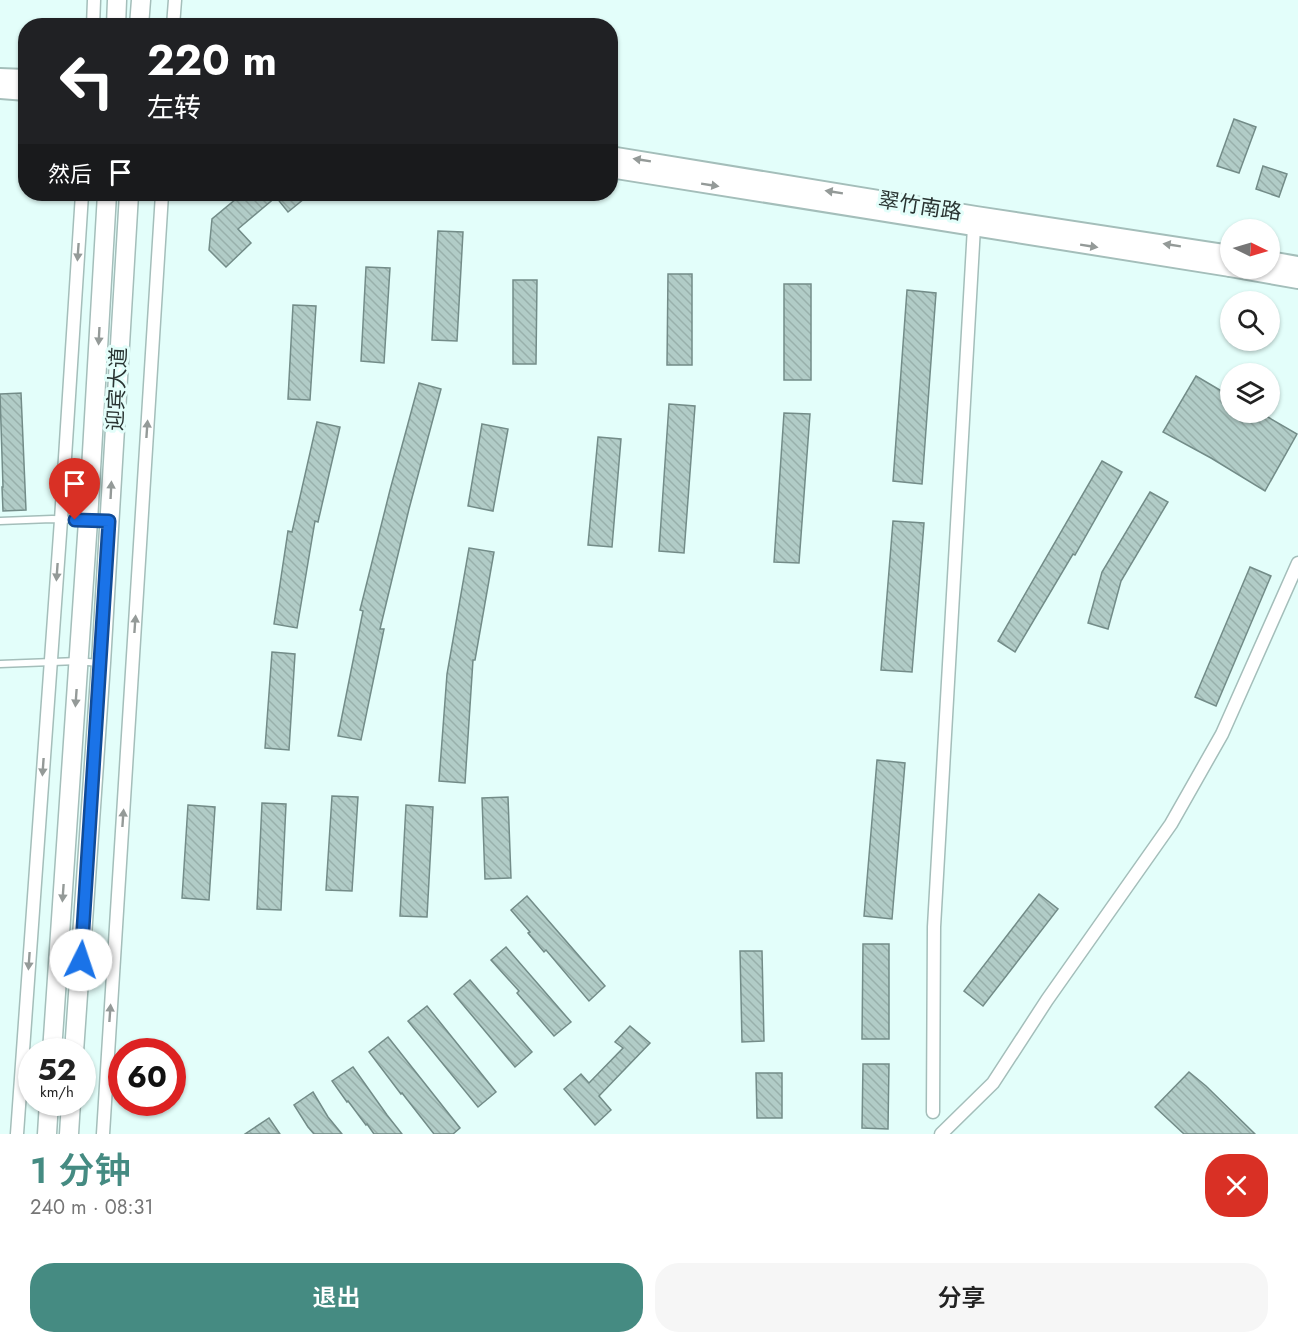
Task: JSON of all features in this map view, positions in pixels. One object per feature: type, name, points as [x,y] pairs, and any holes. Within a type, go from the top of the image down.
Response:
[{"type":"main road","points":[[116,18],[117,0]]},
{"type":"main road","points":[[140,18],[141,0]]},
{"type":"main road","points":[[0,77],[18,78]]},
{"type":"main road","points":[[0,90],[18,91]]},
{"type":"main road","name":"翠竹南路","points":[[618,156],[1220,252]]},
{"type":"main road","name":"翠竹南路","points":[[618,170],[1220,266]]},
{"type":"main road","name":"迎宾大道","points":[[53,1038],[88,521],[107,201]]},
{"type":"main road","name":"迎宾大道","points":[[75,1038],[129,201]]},
{"type":"main road","points":[[1280,263],[1298,265]]},
{"type":"main road","name":"翠竹南路","points":[[1280,276],[1298,279]]},
{"type":"main road","points":[[47,1134],[48,1116]]},
{"type":"main road","points":[[69,1134],[70,1116]]},
{"type":"street","points":[[93,18],[94,0]]},
{"type":"street","points":[[174,18],[175,0]]},
{"type":"street","points":[[17,1134],[82,201]]},
{"type":"street","points":[[103,1134],[162,201]]},
{"type":"street","points":[[933,1112],[934,927],[974,227]]},
{"type":"street","points":[[941,1134],[993,1083],[1047,1000],[1171,824],[1222,734],[1298,563]]},
{"type":"lane","points":[[0,520],[109,521]]},
{"type":"lane","points":[[0,664],[78,661],[100,663]]},
{"type":"building","points":[[1234,119],[1256,127],[1239,173],[1217,166]]},
{"type":"building","points":[[1263,166],[1287,174],[1279,197],[1256,189]]},
{"type":"building","points":[[234,201],[271,201],[238,229],[251,243],[226,267],[209,250],[212,219]]},
{"type":"building","points":[[279,201],[301,201],[288,212]]},
{"type":"building","points":[[438,231],[463,232],[457,341],[432,340]]},
{"type":"building","points":[[366,267],[390,268],[384,363],[361,361]]},
{"type":"building","points":[[668,274],[692,274],[692,365],[667,365]]},
{"type":"building","points":[[513,280],[537,280],[536,364],[513,364]]},
{"type":"building","points":[[784,284],[811,284],[811,380],[784,380]]},
{"type":"building","points":[[907,290],[936,293],[922,484],[893,481]]},
{"type":"building","points":[[293,305],[316,306],[310,400],[288,399]]},
{"type":"building","points":[[1196,376],[1220,390],[1220,423],[1278,423],[1297,434],[1265,491],[1163,432]]},
{"type":"building","points":[[419,383],[441,389],[380,629],[384,629],[361,740],[338,736],[363,611],[360,610]]},
{"type":"building","points":[[21,393],[26,510],[3,511],[0,394]]},
{"type":"building","points":[[669,404],[695,406],[684,553],[659,551]]},
{"type":"building","points":[[784,413],[810,414],[799,563],[774,562]]},
{"type":"building","points":[[317,422],[340,427],[318,522],[315,521],[297,628],[274,624],[288,531],[292,532]]},
{"type":"building","points":[[482,424],[508,429],[493,511],[468,506]]},
{"type":"building","points":[[598,437],[621,439],[612,547],[588,545]]},
{"type":"building","points":[[1102,461],[1122,472],[1075,555],[1073,554],[1015,652],[998,641]]},
{"type":"building","points":[[1150,492],[1168,502],[1121,581],[1108,629],[1088,623],[1102,572]]},
{"type":"building","points":[[893,521],[924,523],[912,672],[881,670]]},
{"type":"building","points":[[469,548],[494,552],[475,660],[473,660],[465,783],[439,781],[447,674]]},
{"type":"building","points":[[1250,567],[1271,576],[1216,706],[1195,697]]},
{"type":"building","points":[[272,652],[295,654],[289,750],[265,748]]},
{"type":"building","points":[[877,760],[905,763],[892,919],[864,916]]},
{"type":"building","points":[[332,796],[358,797],[352,891],[326,890]]},
{"type":"building","points":[[508,797],[511,878],[485,879],[482,798]]},
{"type":"building","points":[[262,803],[286,804],[281,910],[257,909]]},
{"type":"building","points":[[188,805],[215,807],[209,900],[182,898]]},
{"type":"building","points":[[406,805],[433,807],[427,917],[400,916]]},
{"type":"building","points":[[1039,894],[1058,909],[983,1006],[964,991]]},
{"type":"building","points":[[527,896],[605,986],[589,1001],[546,950],[544,952],[511,910]]},
{"type":"building","points":[[863,944],[889,944],[889,1039],[862,1039]]},
{"type":"building","points":[[506,947],[571,1022],[554,1036],[491,960]]},
{"type":"building","points":[[740,951],[762,951],[764,1041],[742,1042]]},
{"type":"building","points":[[470,980],[532,1052],[515,1067],[454,994]]},
{"type":"building","points":[[427,1006],[496,1092],[478,1107],[408,1021]]},
{"type":"building","points":[[630,1026],[650,1043],[599,1096],[611,1110],[595,1125],[564,1089],[581,1074],[589,1083],[623,1048],[615,1042]]},
{"type":"building","points":[[388,1037],[460,1128],[453,1134],[434,1134],[369,1052]]},
{"type":"building","points":[[863,1064],[889,1064],[888,1129],[862,1128]]},
{"type":"building","points":[[353,1067],[402,1134],[374,1134],[347,1102],[332,1081]]},
{"type":"building","points":[[1189,1072],[1255,1134],[1184,1134],[1155,1107]]},
{"type":"building","points":[[756,1073],[782,1073],[782,1118],[757,1118]]},
{"type":"building","points":[[313,1092],[328,1117],[342,1134],[314,1134],[308,1127],[294,1105]]},
{"type":"building","points":[[269,1118],[280,1134],[245,1134]]},
{"type":"route","points":[[75,520],[109,521],[81,960]]}]
